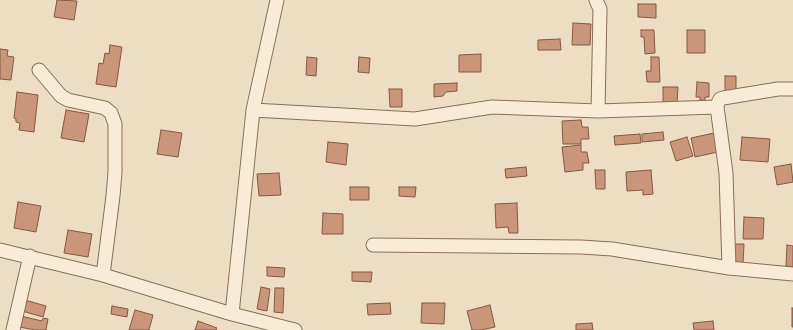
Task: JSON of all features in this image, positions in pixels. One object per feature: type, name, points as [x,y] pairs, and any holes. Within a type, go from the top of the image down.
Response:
[{"type":"street","points":[[232,314],[253,110],[277,0]]},
{"type":"street","points":[[596,0],[600,9],[598,111]]},
{"type":"street","points":[[39,70],[62,96],[68,100],[105,108],[111,114],[115,124],[115,172],[103,275]]},
{"type":"street","points":[[729,268],[726,173],[717,107],[720,99],[723,98],[778,89],[793,89]]},
{"type":"street","points":[[253,110],[415,119],[492,108],[598,111],[717,107]]},
{"type":"street","points":[[373,245],[581,247],[612,249],[729,268],[793,274]]},
{"type":"street","points":[[0,250],[30,256],[103,275],[275,328],[295,330]]},
{"type":"street","points":[[12,330],[30,256]]},
{"type":"building","points":[[57,0],[77,1],[74,20],[54,17]]},
{"type":"building","points":[[638,4],[656,4],[656,18],[638,17]]},
{"type":"building","points":[[573,23],[591,24],[590,45],[572,45]]},
{"type":"building","points":[[641,30],[654,30],[655,53],[645,54],[644,37],[641,37]]},
{"type":"building","points":[[687,30],[705,30],[705,53],[687,53]]},
{"type":"building","points":[[560,39],[561,50],[538,50],[538,40]]},
{"type":"building","points":[[110,45],[122,47],[116,87],[96,84],[99,63],[103,64],[105,53],[109,54]]},
{"type":"building","points":[[0,49],[8,50],[7,56],[14,57],[11,80],[0,79]]},
{"type":"building","points":[[481,54],[481,72],[459,72],[459,55]]},
{"type":"building","points":[[307,57],[317,58],[316,76],[306,75]]},
{"type":"building","points":[[359,57],[370,58],[369,73],[358,72]]},
{"type":"building","points":[[651,57],[659,57],[660,82],[647,82],[646,71],[651,71]]},
{"type":"building","points":[[725,76],[736,76],[736,95],[725,95]]},
{"type":"building","points":[[697,82],[709,83],[709,97],[705,97],[705,100],[700,100],[700,97],[696,97]]},
{"type":"building","points":[[457,83],[457,91],[446,92],[443,96],[434,97],[434,84]]},
{"type":"building","points":[[663,87],[678,87],[677,103],[663,103]]},
{"type":"building","points":[[389,89],[402,89],[402,107],[390,107]]},
{"type":"building","points":[[17,92],[38,95],[34,132],[19,130],[20,123],[16,122],[16,119],[14,118]]},
{"type":"building","points":[[66,110],[89,114],[84,142],[61,138]]},
{"type":"building","points":[[581,120],[582,127],[588,127],[589,139],[581,139],[581,144],[563,144],[562,121]]},
{"type":"building","points":[[161,130],[182,133],[178,157],[157,154]]},
{"type":"building","points":[[663,132],[664,140],[642,142],[642,134]]},
{"type":"building","points":[[714,133],[718,152],[695,157],[691,138]]},
{"type":"building","points":[[640,134],[641,143],[615,145],[614,136]]},
{"type":"building","points":[[687,137],[693,156],[676,161],[670,142]]},
{"type":"building","points":[[742,137],[770,139],[768,162],[740,160]]},
{"type":"building","points":[[328,142],[348,144],[346,165],[326,162]]},
{"type":"building","points":[[581,145],[581,152],[587,152],[589,163],[583,163],[583,170],[565,172],[562,147]]},
{"type":"building","points":[[791,164],[793,182],[777,185],[774,167]]},
{"type":"building","points":[[526,167],[527,176],[506,178],[505,169]]},
{"type":"building","points":[[595,170],[605,170],[605,189],[596,189]]},
{"type":"building","points":[[651,170],[653,194],[643,195],[643,190],[627,191],[626,172]]},
{"type":"building","points":[[279,173],[281,195],[259,196],[257,174]]},
{"type":"building","points":[[350,187],[369,187],[369,200],[350,200]]},
{"type":"building","points":[[399,187],[416,187],[415,197],[399,196]]},
{"type":"building","points":[[18,202],[41,206],[36,232],[14,228]]},
{"type":"building","points":[[517,203],[518,233],[509,233],[508,227],[496,228],[495,204]]},
{"type":"building","points":[[323,213],[343,214],[343,234],[322,234]]},
{"type":"building","points":[[744,217],[764,218],[763,239],[743,239]]},
{"type":"building","points":[[68,230],[92,234],[88,257],[64,253]]},
{"type":"building","points":[[734,244],[744,244],[743,264],[733,264]]},
{"type":"building","points":[[787,245],[793,246],[793,267],[786,266]]},
{"type":"building","points":[[267,267],[285,268],[284,277],[267,276]]},
{"type":"building","points":[[352,272],[372,272],[371,282],[352,281]]},
{"type":"building","points":[[261,287],[270,289],[267,311],[257,309]]},
{"type":"building","points":[[275,288],[284,288],[283,313],[274,312]]},
{"type":"building","points":[[25,300],[46,306],[43,317],[22,311]]},
{"type":"building","points":[[390,303],[391,314],[368,315],[367,304]]},
{"type":"building","points":[[422,303],[445,303],[444,324],[421,323]]},
{"type":"building","points":[[490,305],[495,327],[472,330],[467,311]]},
{"type":"building","points":[[112,306],[128,309],[127,317],[111,314]]},
{"type":"building","points":[[793,308],[793,327],[792,327]]},
{"type":"building","points":[[135,310],[153,315],[149,330],[129,330]]},
{"type":"building","points":[[21,316],[42,321],[43,318],[48,319],[46,330],[35,330],[19,327]]},
{"type":"building","points":[[198,321],[217,328],[216,330],[195,330]]},
{"type":"building","points":[[713,321],[714,330],[694,330],[693,323]]},
{"type":"building","points":[[592,323],[593,330],[576,330],[576,324]]}]
